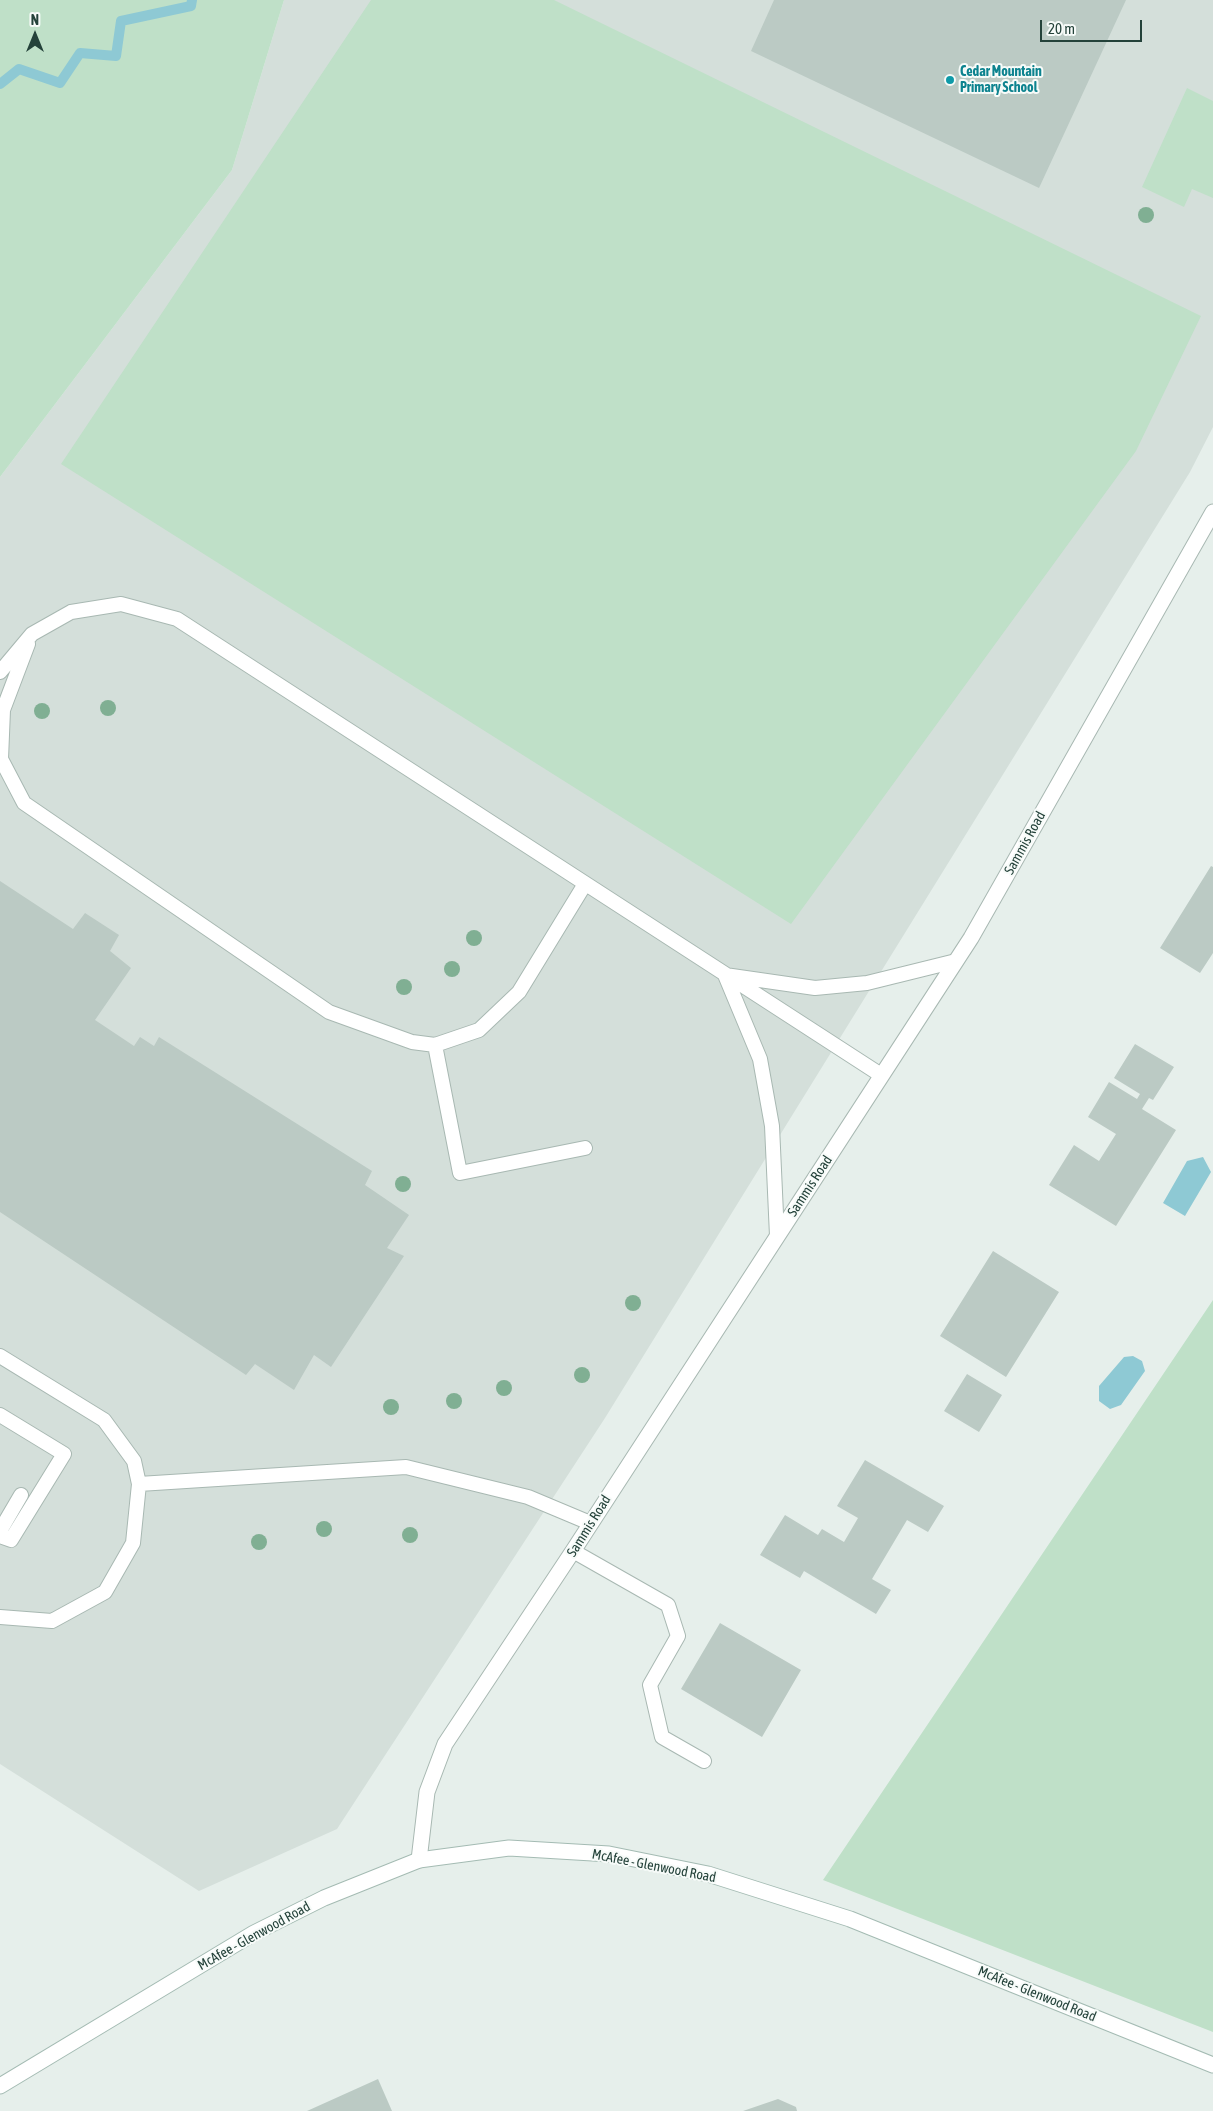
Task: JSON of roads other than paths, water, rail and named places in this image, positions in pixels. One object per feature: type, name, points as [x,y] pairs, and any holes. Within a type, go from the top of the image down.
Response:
[{"type":"street","name":"Sammis Road","points":[[419,1860],[427,1792],[445,1744],[573,1551],[956,961],[989,908],[1213,512]]},
{"type":"street","name":"McAfee - Glenwood Road","points":[[0,2086],[254,1933],[324,1898],[419,1860],[509,1848],[609,1854],[708,1874],[850,1919],[1213,2065]]},
{"type":"lane","points":[[0,672],[32,634],[71,612],[121,604],[177,619],[881,1076]]},
{"type":"lane","points":[[32,634],[3,710],[1,759],[24,803],[329,1012],[412,1042],[435,1045],[480,1030],[519,992],[585,884]]},
{"type":"lane","points":[[725,975],[815,988],[867,983],[956,961]]},
{"type":"lane","points":[[725,975],[760,1059],[772,1126],[777,1236]]},
{"type":"lane","points":[[435,1045],[460,1173],[585,1148]]},
{"type":"lane","points":[[0,1356],[104,1420],[134,1461],[139,1484],[133,1543],[105,1592],[52,1620],[0,1617]]},
{"type":"lane","points":[[0,1415],[64,1454],[11,1540],[0,1536]]},
{"type":"lane","points":[[139,1484],[406,1468],[528,1496],[590,1523]]},
{"type":"lane","points":[[0,1531],[21,1495]]},
{"type":"lane","points":[[573,1551],[668,1605],[678,1636],[650,1685],[662,1737],[704,1760]]},
{"type":"water","points":[[1203,1157],[1211,1172],[1185,1216],[1163,1203],[1187,1161]]},
{"type":"water","points":[[1133,1356],[1142,1361],[1145,1371],[1121,1405],[1110,1409],[1099,1401],[1099,1386],[1124,1357]]},
{"type":"waterway","points":[[0,84],[19,69],[60,83],[80,53],[116,56],[121,21],[191,6],[192,0]]},
{"type":"place","name":"Cedar Mountain Primary School","points":[[950,80]]}]
